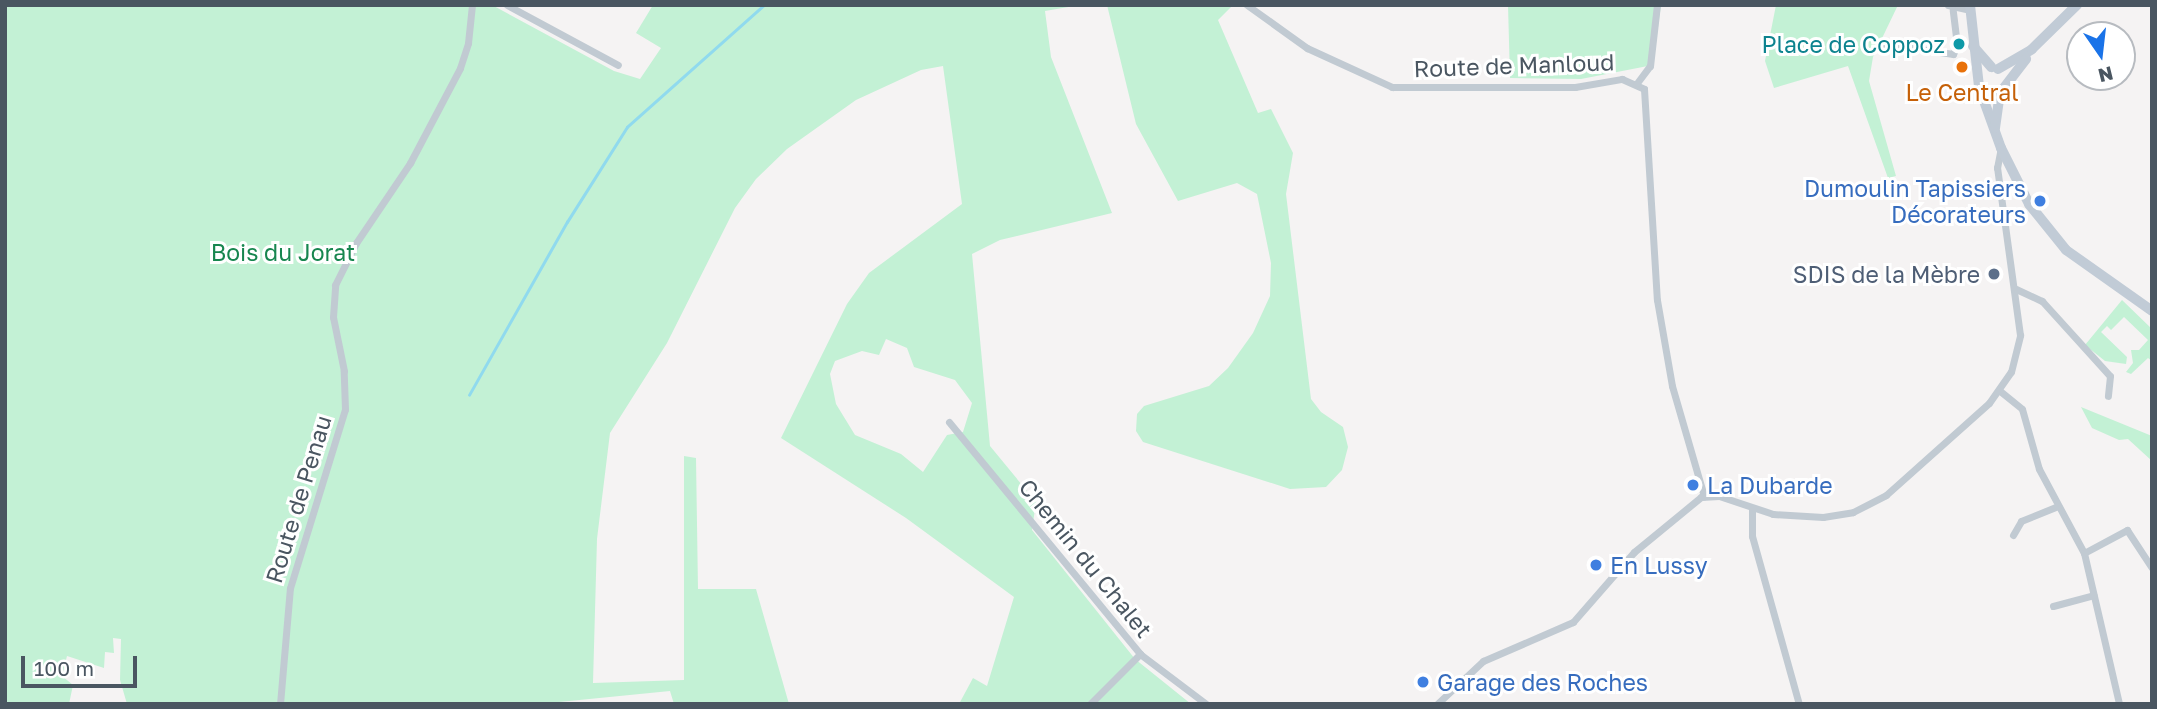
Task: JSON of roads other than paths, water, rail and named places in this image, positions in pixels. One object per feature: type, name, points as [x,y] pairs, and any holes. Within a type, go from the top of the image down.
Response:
[{"type":"main road","points":[[1996,134],[2003,89],[2032,49],[2077,5]]},
{"type":"main road","points":[[1970,8],[1980,85],[2001,148],[2024,197],[2052,236],[2152,311]]},
{"type":"main road","points":[[1973,46],[1995,68],[2003,89]]},
{"type":"main road","points":[[1980,85],[1995,68],[2032,49]]},
{"type":"main road","points":[[1980,85],[1989,95],[2003,89]]},
{"type":"street","name":"Route de Penau","points":[[281,704],[290,587],[345,409],[344,371],[333,317],[335,285],[356,243],[410,163],[460,68],[468,43],[472,5]]},
{"type":"street","points":[[507,5],[618,65]]},
{"type":"street","name":"Route de Manloud","points":[[1247,5],[1307,48],[1402,89],[1574,87],[1622,79],[1637,83]]},
{"type":"street","points":[[1657,5],[1650,66],[1637,83],[1647,99],[1649,205],[1663,346],[1704,496]]},
{"type":"street","points":[[1880,43],[1953,54],[1957,45],[1950,7],[1970,8]]},
{"type":"street","points":[[1437,704],[1483,661],[1573,622],[1634,552],[1704,496],[1724,497],[1752,510],[1824,517],[1870,504],[1906,478],[2000,391],[2019,344],[2016,289],[1997,168],[2001,148]]},
{"type":"street","points":[[2016,289],[2042,301],[2105,370],[2112,384],[2108,396]]},
{"type":"street","points":[[2000,391],[2022,409],[2039,469],[2084,553],[2119,704]]},
{"type":"street","name":"Chemin du Chalet","points":[[949,422],[1140,654],[1206,704]]},
{"type":"street","points":[[2013,535],[2021,521],[2058,506]]},
{"type":"street","points":[[1752,510],[1752,536],[1799,704]]},
{"type":"street","points":[[2084,553],[2127,530],[2152,568]]},
{"type":"street","points":[[2053,606],[2094,595]]},
{"type":"street","points":[[1090,704],[1140,654]]},
{"type":"waterway","points":[[469,395],[567,222],[627,127],[764,5]]},
{"type":"place","name":"Place de Coppoz","points":[[1959,44]]},
{"type":"place","name":"Le Central","points":[[1962,67]]},
{"type":"place","name":"Dumoulin Tapissiers Décorateurs","points":[[2040,201]]},
{"type":"place","name":"SDIS de la Mèbre","points":[[1994,274]]},
{"type":"place","name":"La Dubarde","points":[[1693,485]]},
{"type":"place","name":"En Lussy","points":[[1596,565]]},
{"type":"place","name":"Garage des Roches","points":[[1423,682]]},
{"type":"park label","name":"Bois du Jorat","points":[[283,252]]}]
